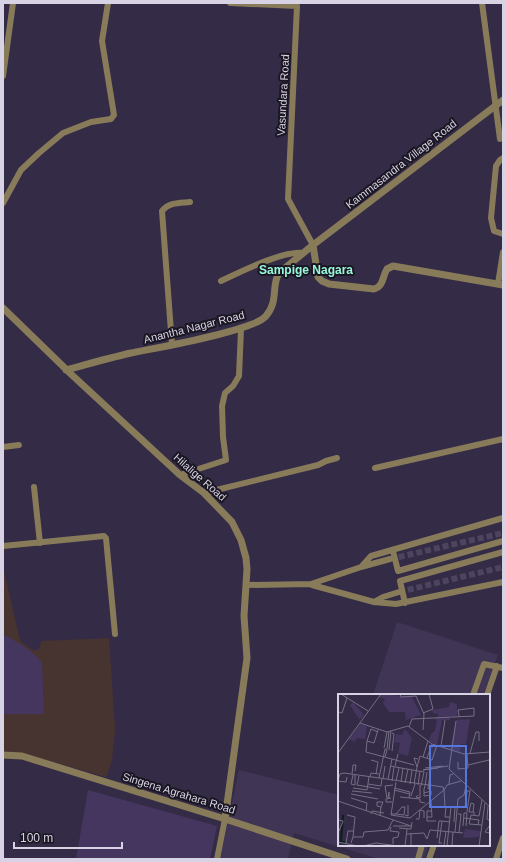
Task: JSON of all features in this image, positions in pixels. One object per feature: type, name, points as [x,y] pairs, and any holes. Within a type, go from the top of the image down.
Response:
[{"type":"street","points":[[3,76],[13,3]]},
{"type":"street","points":[[3,203],[21,170],[63,133],[91,122],[111,119],[114,115],[102,41],[108,3]]},
{"type":"street","name":"Vasundara Road","points":[[230,3],[282,4],[297,6],[288,199],[313,246]]},
{"type":"street","points":[[482,3],[495,106],[500,115],[500,139]]},
{"type":"street","name":"Kammasandra Village Road","points":[[313,246],[503,100]]},
{"type":"street","points":[[503,158],[496,166],[491,218],[494,231],[503,234]]},
{"type":"street","points":[[172,345],[162,212],[168,205],[190,202]]},
{"type":"street","points":[[313,246],[318,277],[322,281],[329,284],[374,289],[380,287],[387,269],[393,266],[500,285],[503,252]]},
{"type":"street","name":"Anantha Nagar Road","points":[[66,370],[241,329],[261,321],[266,317],[274,301],[277,276],[313,246]]},
{"type":"street","points":[[221,281],[254,265],[295,252],[303,253]]},
{"type":"street","name":"Hilalige Road","points":[[3,308],[66,370],[180,474],[204,493],[232,522],[241,540],[248,569],[244,616],[246,658],[225,819]]},
{"type":"street","points":[[180,474],[226,460],[223,437],[222,406],[225,393],[233,386],[239,376],[241,329]]},
{"type":"street","points":[[375,468],[503,439]]},
{"type":"street","points":[[3,447],[19,445]]},
{"type":"street","points":[[204,493],[318,466],[326,461],[337,458]]},
{"type":"street","points":[[34,487],[40,542]]},
{"type":"street","points":[[361,567],[371,556],[393,551],[503,518]]},
{"type":"street","points":[[3,546],[104,536],[106,538],[115,634]]},
{"type":"street","points":[[393,551],[398,571],[503,541]]},
{"type":"street","points":[[405,603],[400,581],[503,552]]},
{"type":"street","points":[[311,584],[390,559]]},
{"type":"street","points":[[246,585],[311,584],[374,602],[396,604],[503,582]]},
{"type":"street","points":[[374,602],[383,597],[399,592]]},
{"type":"street","points":[[473,694],[484,664],[500,667],[487,694]]},
{"type":"street","name":"Singena Agrahara Road","points":[[3,755],[22,756],[225,819],[347,859]]},
{"type":"street","points":[[217,859],[225,819]]},
{"type":"street","points":[[496,859],[503,838]]},
{"type":"street","points":[[418,859],[422,846]]},
{"type":"street","points":[[429,859],[434,846]]},
{"type":"shaded area","points":[[3,566],[20,641],[33,650],[38,650],[42,641],[109,638],[115,729],[112,761],[106,777],[26,754],[3,753]]},
{"type":"shaded area","points":[[397,622],[498,655],[483,694],[373,694]]},
{"type":"shaded area","points":[[3,636],[7,636],[28,649],[42,662],[44,714],[3,714]]},
{"type":"shaded area","points":[[239,770],[338,795],[338,846],[429,846],[424,859],[379,859],[294,833],[288,859],[220,859]]},
{"type":"shaded area","points":[[88,790],[217,826],[210,859],[76,859]]},
{"type":"tunnel","points":[[390,559],[503,533]]},
{"type":"tunnel","points":[[399,592],[503,567]]},
{"type":"district","name":"Sampige Nagara","points":[[306,270]]}]
